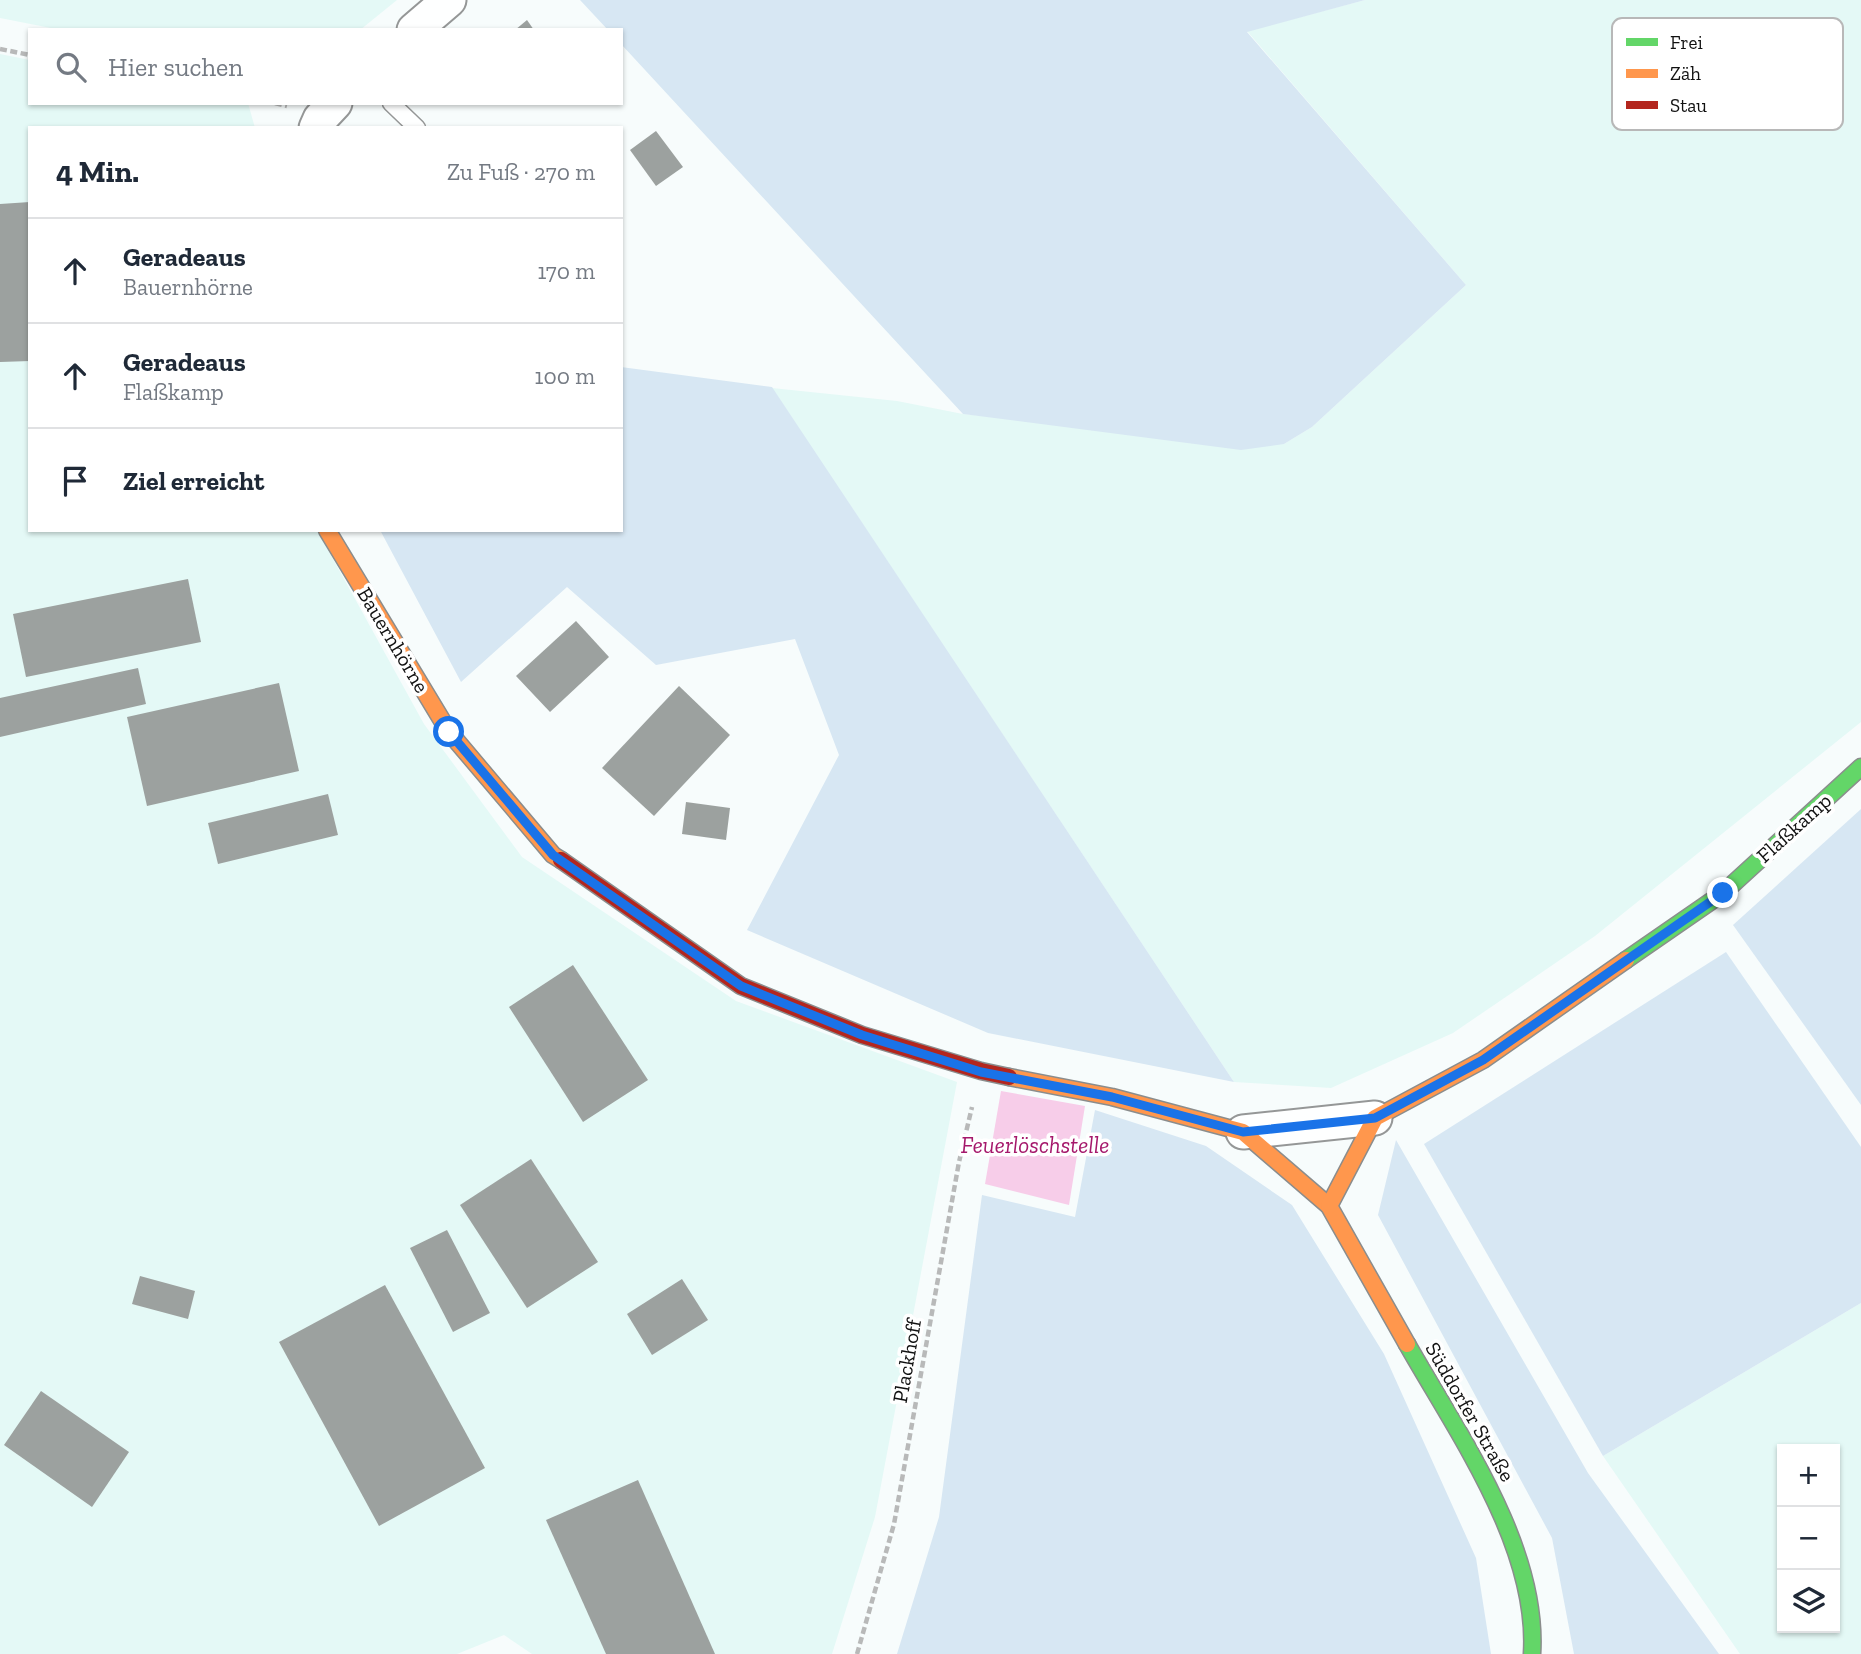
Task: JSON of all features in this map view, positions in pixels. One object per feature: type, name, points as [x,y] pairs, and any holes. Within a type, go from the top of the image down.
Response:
[{"type":"street","points":[[416,28],[449,0]]},
{"type":"street","points":[[317,126],[333,105]]},
{"type":"street","name":"Bauernhörne","points":[[328,532],[449,732],[553,855],[741,986],[862,1035],[981,1072],[1112,1097],[1243,1132],[1329,1206]]},
{"type":"street","name":"Flaßkamp","points":[[1243,1132],[1375,1118],[1483,1060],[1723,893],[1861,766]]},
{"type":"street","points":[[1329,1206],[1375,1118]]},
{"type":"street","name":"Süddorfer Straße","points":[[1329,1206],[1497,1502],[1525,1580],[1533,1639],[1532,1654]]},
{"type":"lane","points":[[393,105],[415,126]]},
{"type":"path","points":[[0,50],[28,55]]},
{"type":"path","name":"Plackhoff","points":[[857,1654],[894,1524],[959,1162],[981,1072]]},
{"type":"shaded area","points":[[0,0],[397,0],[362,28],[51,28],[0,18]]},
{"type":"shaded area","points":[[580,0],[1365,0],[1247,32],[1466,285],[1312,427],[1284,444],[1241,450],[963,414],[623,46],[623,28],[606,28]]},
{"type":"shaded area","points":[[1365,0],[1861,0],[1861,722],[1595,936],[1453,1033],[1331,1088],[1234,1082],[772,388],[897,401],[963,414],[1284,444],[1312,427],[1466,285],[1247,31]]},
{"type":"shaded area","points":[[0,54],[28,60],[28,105],[249,105],[254,126],[28,126],[28,532],[318,532],[424,724],[522,857],[736,1001],[957,1082],[875,1517],[832,1654],[532,1654],[504,1635],[457,1654],[0,1654]]},
{"type":"shaded area","points":[[623,367],[772,387],[1234,1082],[988,1033],[747,930],[839,755],[795,639],[656,665],[567,587],[461,682],[381,532],[623,532]]},
{"type":"shaded area","points":[[1861,809],[1861,1105],[1733,925]]},
{"type":"shaded area","points":[[1726,952],[1861,1147],[1861,1303],[1603,1456],[1424,1144]]},
{"type":"shaded area","points":[[1095,1110],[1206,1146],[1292,1205],[1384,1354],[1476,1558],[1491,1654],[897,1654],[939,1517],[982,1195],[1075,1217]]},
{"type":"shaded area","points":[[1396,1140],[1588,1473],[1719,1654],[1574,1654],[1552,1538],[1378,1215]]},
{"type":"shaded area","points":[[1861,1303],[1861,1654],[1740,1654],[1603,1456]]},
{"type":"water","name":"Feuerlöschstelle","points":[[1001,1091],[1085,1106],[1069,1205],[985,1184]]},
{"type":"building","points":[[527,20],[533,28],[517,28]]},
{"type":"building","points":[[656,131],[683,167],[656,186],[630,150]]},
{"type":"building","points":[[28,202],[28,361],[0,362],[0,204]]},
{"type":"building","points":[[188,579],[201,642],[26,677],[13,614]]},
{"type":"building","points":[[576,621],[609,657],[550,712],[516,676]]},
{"type":"building","points":[[138,668],[146,704],[0,737],[0,698]]},
{"type":"building","points":[[279,683],[299,771],[147,806],[127,717]]},
{"type":"building","points":[[679,686],[730,735],[654,816],[602,768]]},
{"type":"building","points":[[328,794],[338,835],[218,864],[208,823]]},
{"type":"building","points":[[686,802],[730,808],[726,840],[682,834]]},
{"type":"building","points":[[573,965],[648,1080],[583,1122],[509,1007]]},
{"type":"building","points":[[531,1159],[598,1262],[527,1308],[460,1205]]},
{"type":"building","points":[[447,1230],[490,1313],[453,1332],[410,1248]]},
{"type":"building","points":[[140,1276],[195,1291],[188,1319],[132,1304]]},
{"type":"building","points":[[682,1279],[708,1320],[652,1355],[627,1314]]},
{"type":"building","points":[[385,1285],[485,1468],[379,1526],[279,1342]]},
{"type":"building","points":[[41,1391],[129,1452],[92,1507],[4,1445]]},
{"type":"building","points":[[638,1480],[715,1654],[606,1654],[546,1520]]},
{"type":"traffic: fast","points":[[1626,960],[1723,893],[1861,767]]},
{"type":"traffic: fast","points":[[1407,1344],[1471,1453],[1509,1533],[1523,1573],[1531,1614],[1532,1654]]},
{"type":"traffic: slow","points":[[328,532],[449,732],[553,855],[561,860]]},
{"type":"traffic: slow","points":[[1329,1206],[1375,1118],[1483,1060],[1626,960]]},
{"type":"traffic: slow","points":[[1009,1077],[1112,1097],[1243,1132],[1329,1206],[1407,1344]]},
{"type":"traffic: jam","points":[[561,860],[741,986],[862,1035],[1009,1077]]},
{"type":"route","points":[[449,732],[553,855],[741,986],[862,1035],[981,1072],[1112,1097],[1243,1132],[1375,1118],[1483,1060],[1723,893]]}]
